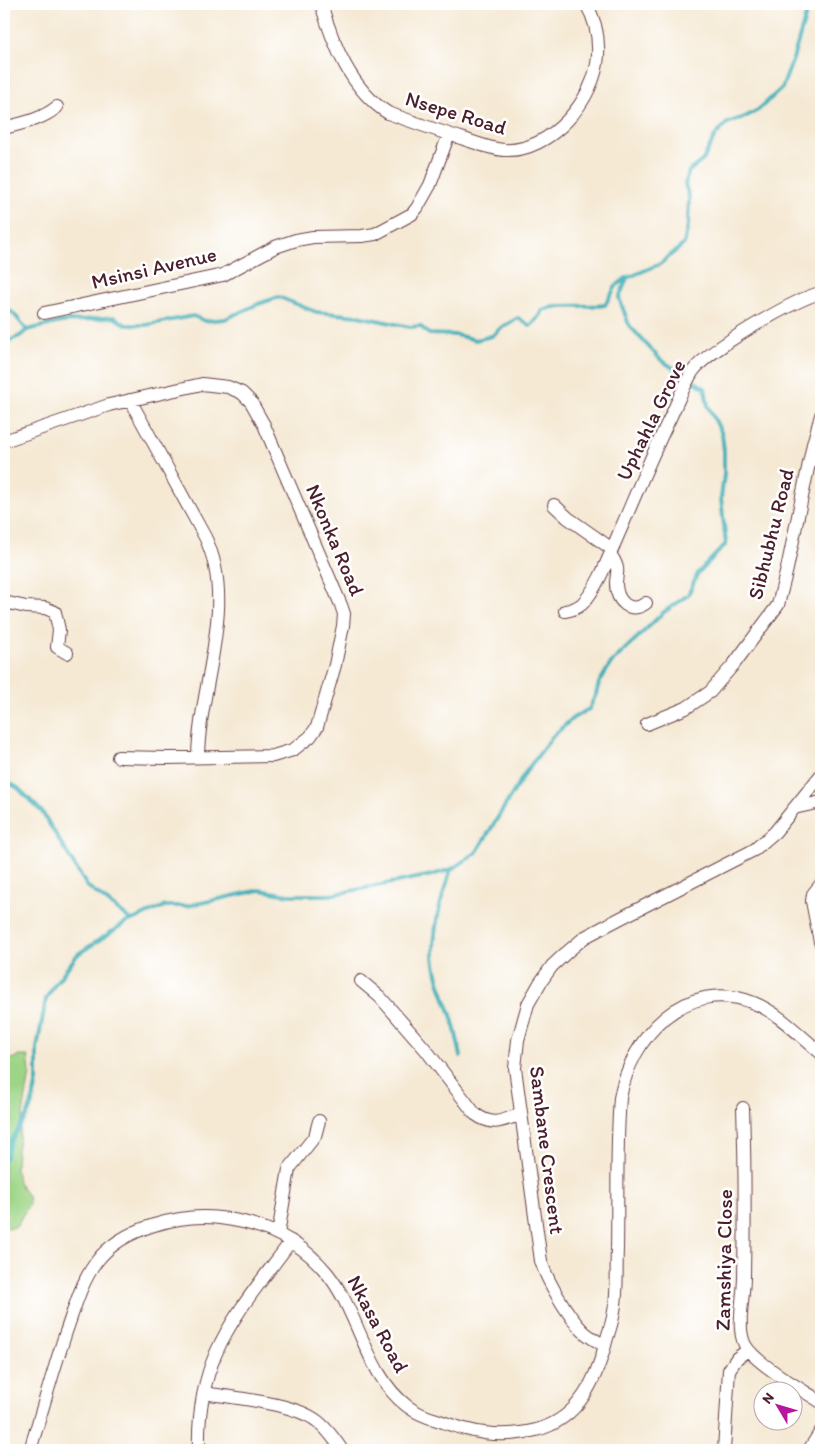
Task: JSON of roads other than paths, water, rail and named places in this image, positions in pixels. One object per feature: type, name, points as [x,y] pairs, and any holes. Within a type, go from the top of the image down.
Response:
[{"type":"street","name":"Nsepe Road","points":[[322,4],[327,24],[344,63],[363,93],[374,105],[388,113],[504,150],[530,147],[547,138],[567,121],[582,102],[590,85],[598,56],[596,27],[586,4]]},
{"type":"street","points":[[4,128],[36,120],[47,115],[57,107]]},
{"type":"street","name":"Msinsi Avenue","points":[[44,313],[223,275],[275,248],[296,240],[313,237],[375,234],[412,214],[417,208],[430,185],[449,134]]},
{"type":"street","name":"Uphahla Grove","points":[[565,611],[573,610],[583,604],[592,590],[611,552],[662,434],[693,371],[711,354],[754,326],[787,308],[821,293]]},
{"type":"street","name":"Nkonka Road","points":[[4,441],[83,412],[202,384],[228,387],[242,393],[251,402],[272,443],[336,590],[344,614],[343,626],[335,665],[317,727],[310,737],[293,750],[273,756],[118,757]]},
{"type":"street","points":[[130,400],[205,537],[211,550],[216,574],[219,595],[218,620],[199,727],[198,757]]},
{"type":"street","name":"Sibhubhu Road","points":[[647,724],[686,708],[710,692],[778,605],[812,444],[821,415]]},
{"type":"street","points":[[554,505],[611,552],[617,566],[616,584],[620,598],[630,608],[635,609],[640,608],[646,603]]},
{"type":"street","points":[[4,602],[26,607],[45,608],[55,612],[59,630],[57,647],[67,653]]},
{"type":"street","name":"Sambane Crescent","points":[[605,1346],[590,1337],[568,1312],[541,1261],[515,1068],[518,1040],[528,1004],[552,966],[585,938],[684,885],[744,857],[754,850],[775,832],[821,775]]},
{"type":"street","points":[[794,808],[821,802]]},
{"type":"street","points":[[820,942],[812,901],[813,894],[821,884]]},
{"type":"street","points":[[361,981],[380,998],[426,1050],[475,1114],[485,1120],[497,1122],[520,1114]]},
{"type":"street","name":"Nkasa Road","points":[[30,1450],[58,1357],[82,1287],[94,1266],[108,1249],[139,1231],[161,1223],[208,1216],[236,1220],[265,1228],[291,1241],[311,1256],[332,1280],[378,1371],[393,1393],[418,1414],[480,1433],[502,1435],[534,1430],[553,1424],[573,1410],[588,1391],[599,1368],[615,1303],[620,1098],[628,1069],[642,1041],[659,1022],[677,1009],[703,999],[726,997],[745,1000],[763,1007],[821,1053]]},
{"type":"street","name":"Zamshiya Close","points":[[743,1108],[745,1164],[744,1277],[741,1334],[748,1350],[767,1366],[821,1402]]},
{"type":"street","points":[[278,1234],[289,1169],[315,1136],[319,1121]]},
{"type":"street","points":[[199,1450],[199,1424],[204,1393],[213,1362],[226,1333],[291,1241]]},
{"type":"street","points":[[724,1450],[729,1370],[736,1358],[748,1350]]},
{"type":"street","points":[[204,1393],[278,1406],[306,1414],[317,1421],[342,1450]]},
{"type":"street","points":[[809,1450],[821,1431]]},
{"type":"waterway","points":[[4,1159],[10,1142],[28,1114],[33,1100],[37,1081],[37,1048],[46,999],[78,954],[125,923],[165,906],[187,906],[260,890],[289,895],[330,895],[432,875],[452,869],[476,853],[527,770],[553,736],[573,718],[589,709],[599,683],[611,663],[664,612],[688,595],[698,573],[726,544],[721,498],[724,474],[722,434],[708,406],[705,388],[660,359],[629,325],[619,298],[627,278],[660,264],[684,244],[688,225],[689,197],[685,184],[689,171],[703,160],[715,136],[727,123],[758,110],[782,88],[793,59],[809,4]]},
{"type":"waterway","points":[[4,343],[20,336],[27,330],[61,322],[114,317],[126,325],[146,325],[193,316],[205,321],[225,319],[279,297],[316,312],[358,316],[410,327],[420,326],[429,334],[456,335],[476,340],[492,336],[502,327],[518,318],[530,326],[543,310],[558,306],[605,305],[616,286],[626,278]]},
{"type":"waterway","points":[[4,306],[14,314],[27,330]]},
{"type":"waterway","points":[[4,780],[18,788],[42,812],[87,886],[131,920]]},
{"type":"waterway","points":[[451,869],[437,920],[434,960],[461,1056]]}]
